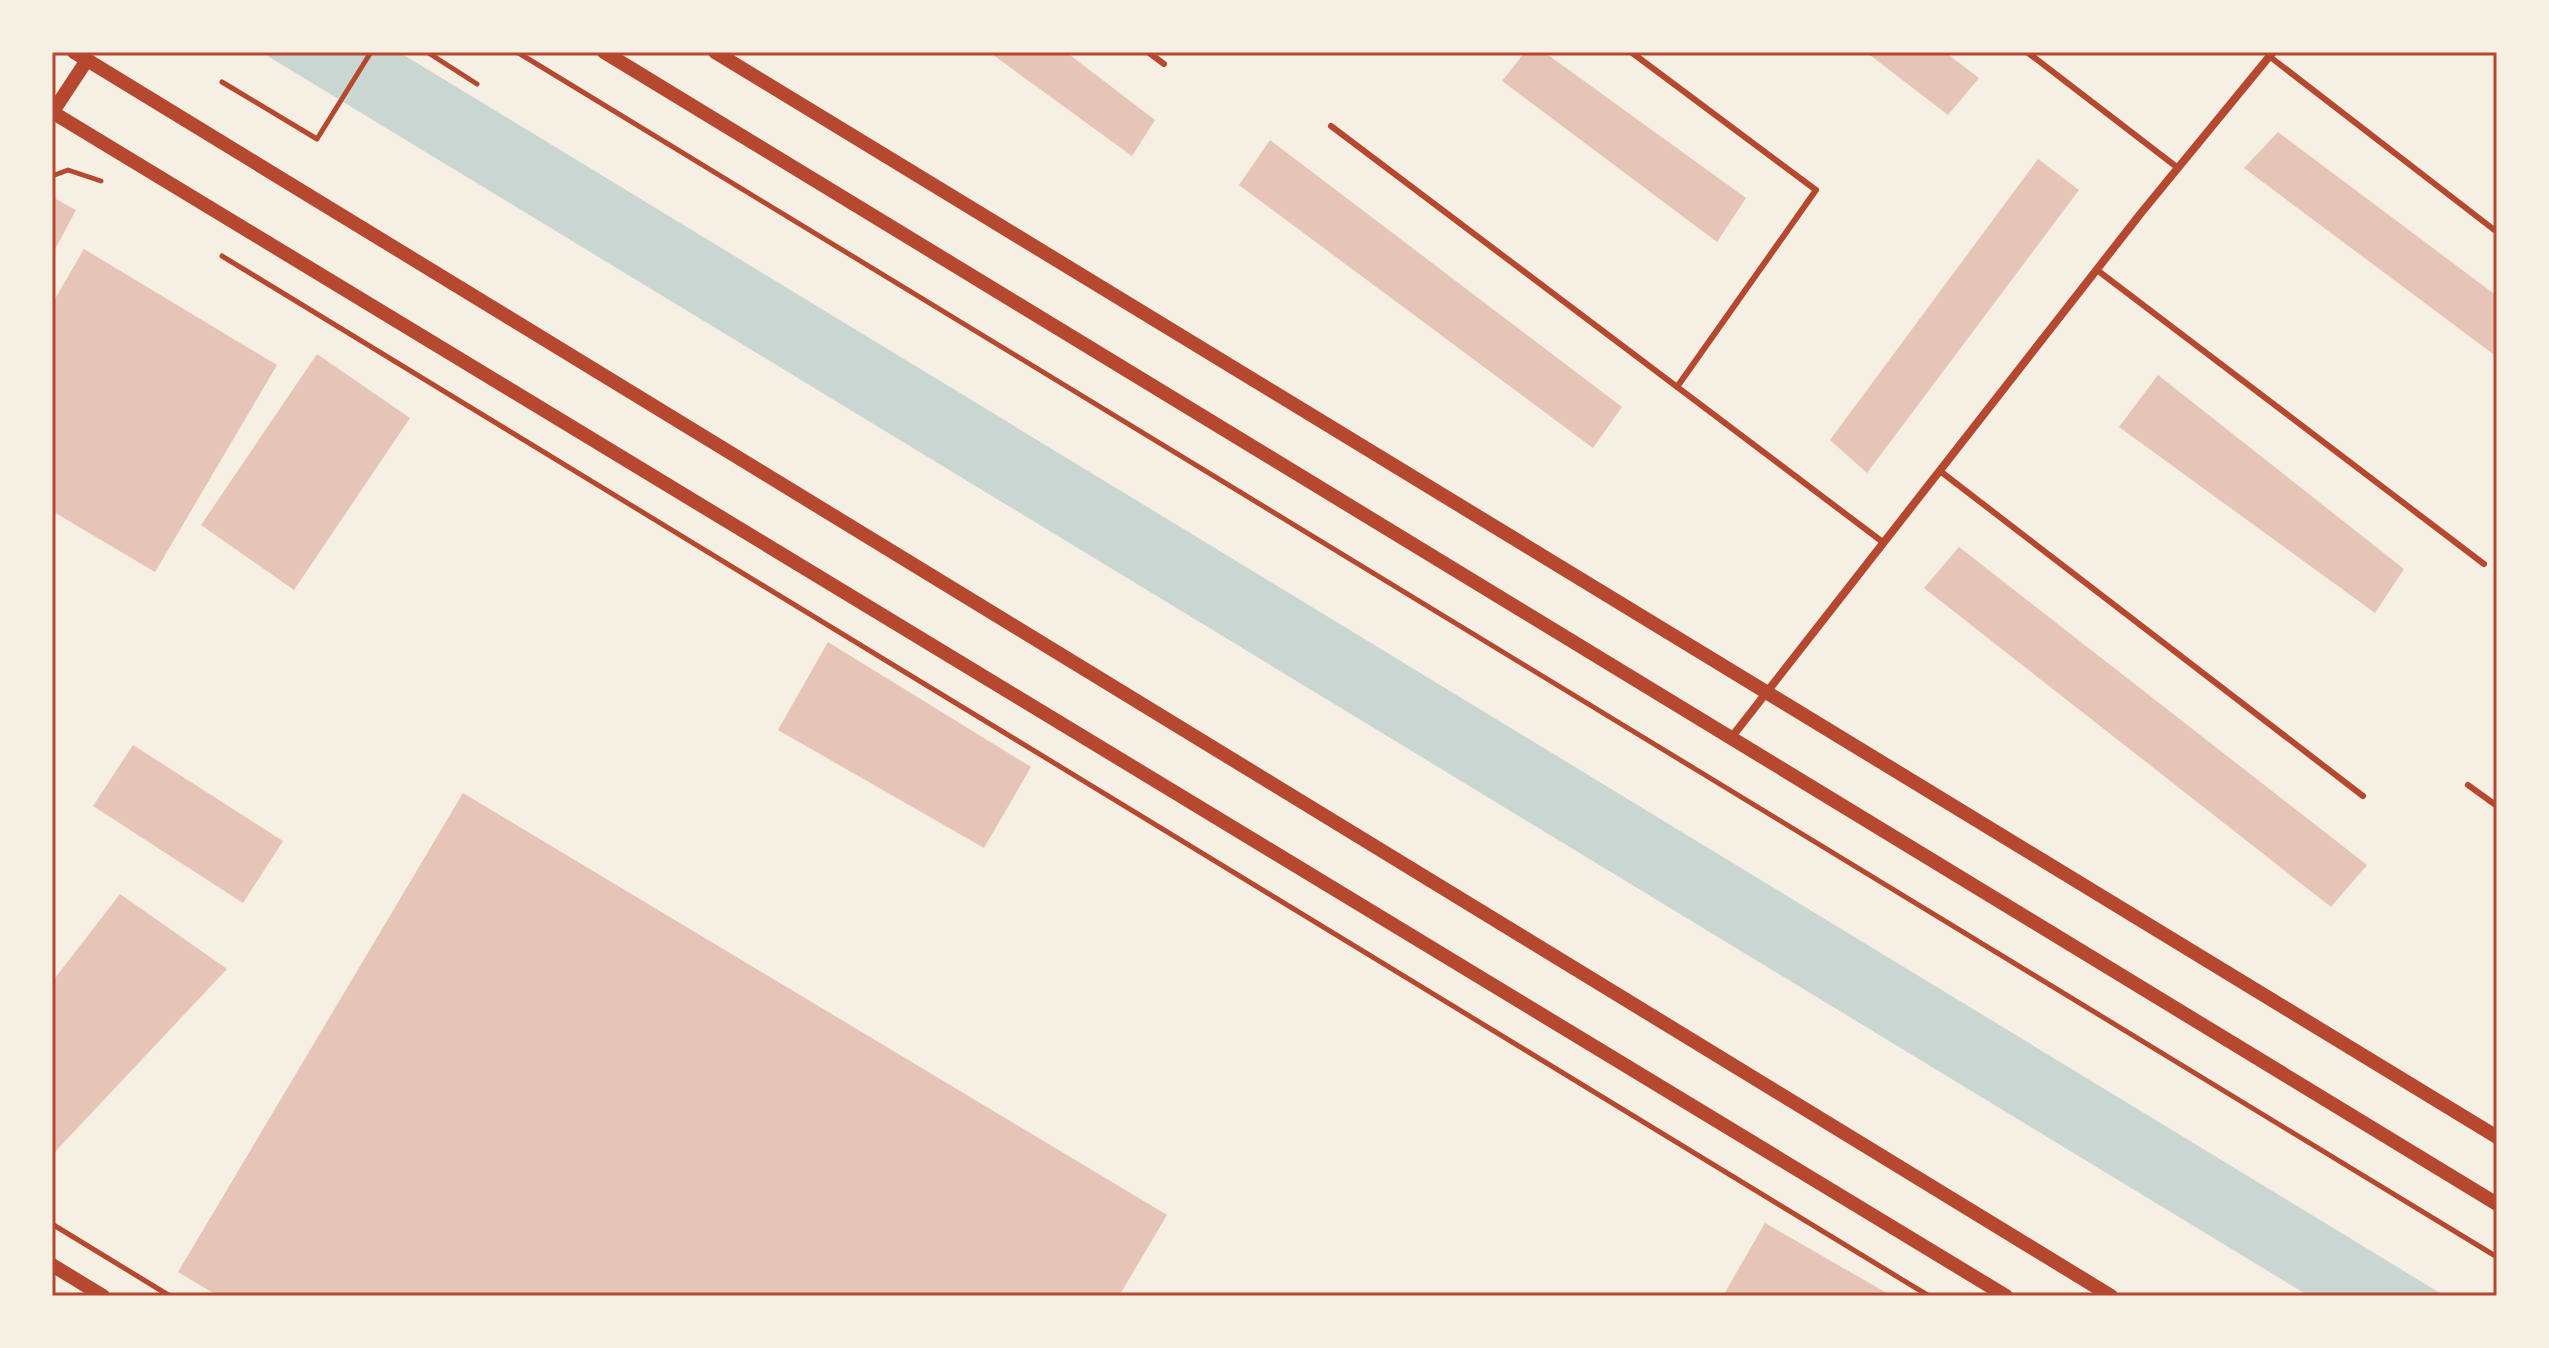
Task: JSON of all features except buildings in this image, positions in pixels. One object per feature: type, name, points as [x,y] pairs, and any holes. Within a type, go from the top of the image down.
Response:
[{"type":"street","points":[[604,52],[2497,1204]]},
{"type":"street","points":[[715,52],[2497,1137]]},
{"type":"street","points":[[1731,738],[2097,270],[2271,54]]},
{"type":"street","points":[[2006,1296],[52,112],[80,56],[2111,1296]]},
{"type":"street","points":[[52,1265],[103,1296]]},
{"type":"lane","points":[[1148,52],[1164,64]]},
{"type":"lane","points":[[1631,52],[1816,190],[1677,387]]},
{"type":"lane","points":[[2027,52],[2178,168]]},
{"type":"lane","points":[[2271,54],[2497,232]]},
{"type":"lane","points":[[1331,126],[1884,543]]},
{"type":"lane","points":[[2097,270],[2484,564]]},
{"type":"lane","points":[[1940,471],[2363,796]]},
{"type":"lane","points":[[2468,785],[2497,806]]},
{"type":"path","points":[[222,82],[317,139],[371,52]]},
{"type":"path","points":[[427,52],[477,84]]},
{"type":"path","points":[[517,52],[2497,1257]]},
{"type":"path","points":[[52,176],[68,170],[113,188]]},
{"type":"path","points":[[220,254],[742,575],[1429,988],[1929,1296]]},
{"type":"path","points":[[52,1224],[170,1296]]},
{"type":"shaded area","points":[[261,52],[399,52],[2445,1296],[2309,1296]]}]
